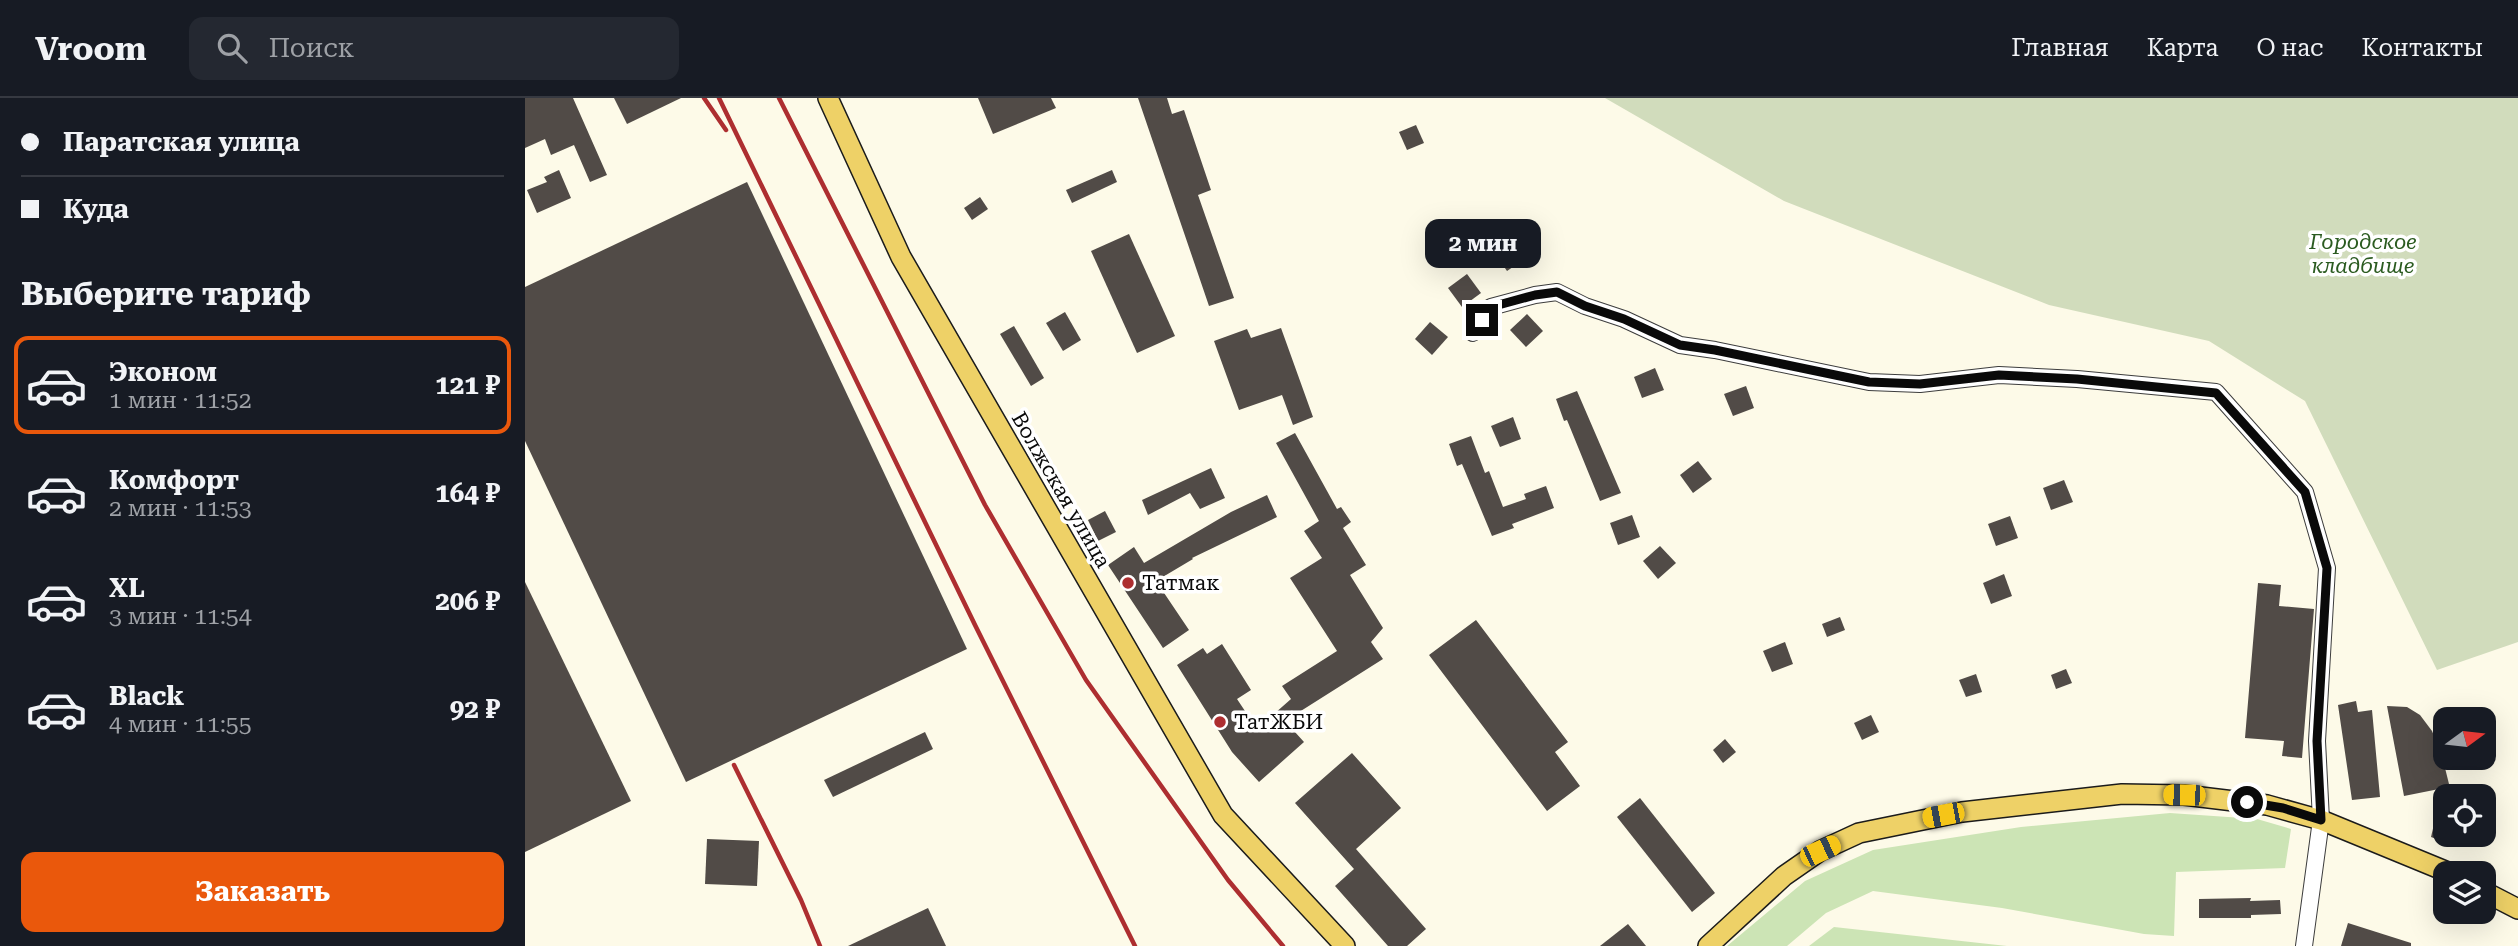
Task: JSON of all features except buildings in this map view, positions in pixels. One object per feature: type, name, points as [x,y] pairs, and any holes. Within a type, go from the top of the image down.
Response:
[{"type":"main road","name":"Волжская улица","points":[[828,98],[901,257],[1223,815],[1345,946]]},
{"type":"main road","points":[[1708,946],[1784,876],[1820,851],[1859,833],[1962,812],[2122,794],[2184,795],[2267,805],[2321,820],[2433,866]]},
{"type":"main road","points":[[2496,898],[2518,909]]},
{"type":"street","points":[[1473,333],[1491,307],[1557,292],[1680,345],[1869,382],[1920,384],[1999,375],[2077,379],[2216,393],[2305,492],[2327,568],[2317,741],[2321,820],[2304,946]]},
{"type":"green space","name":"Городское кладбище","points":[[1605,98],[2518,98],[2518,642],[2437,670],[2305,401],[2209,341],[2049,305],[1784,201]]},
{"type":"green space","points":[[2170,813],[2257,819],[2291,829],[2285,868],[2176,872],[2174,936],[2144,934],[2002,908],[1873,891],[1826,913],[1787,946],[1727,946],[1805,881],[1873,850],[2021,827]]},
{"type":"green space","points":[[1834,927],[2007,946],[1809,946]]},
{"type":"railway","points":[[704,98],[726,130]]},
{"type":"railway","points":[[719,98],[975,625],[1135,946]]},
{"type":"railway","points":[[779,98],[985,505],[1086,680],[1228,880],[1283,946]]},
{"type":"railway","points":[[734,765],[801,900],[820,946]]},
{"type":"place","name":"Татмак","points":[[1128,583]]},
{"type":"place","name":"ТатЖБИ","points":[[1220,722]]},
{"type":"route","points":[[1482,320],[1491,307],[1557,292],[1680,345],[1869,382],[1920,384],[1999,375],[2077,379],[2216,393],[2305,492],[2327,568],[2317,741],[2321,820],[2283,808],[2247,802]]}]
